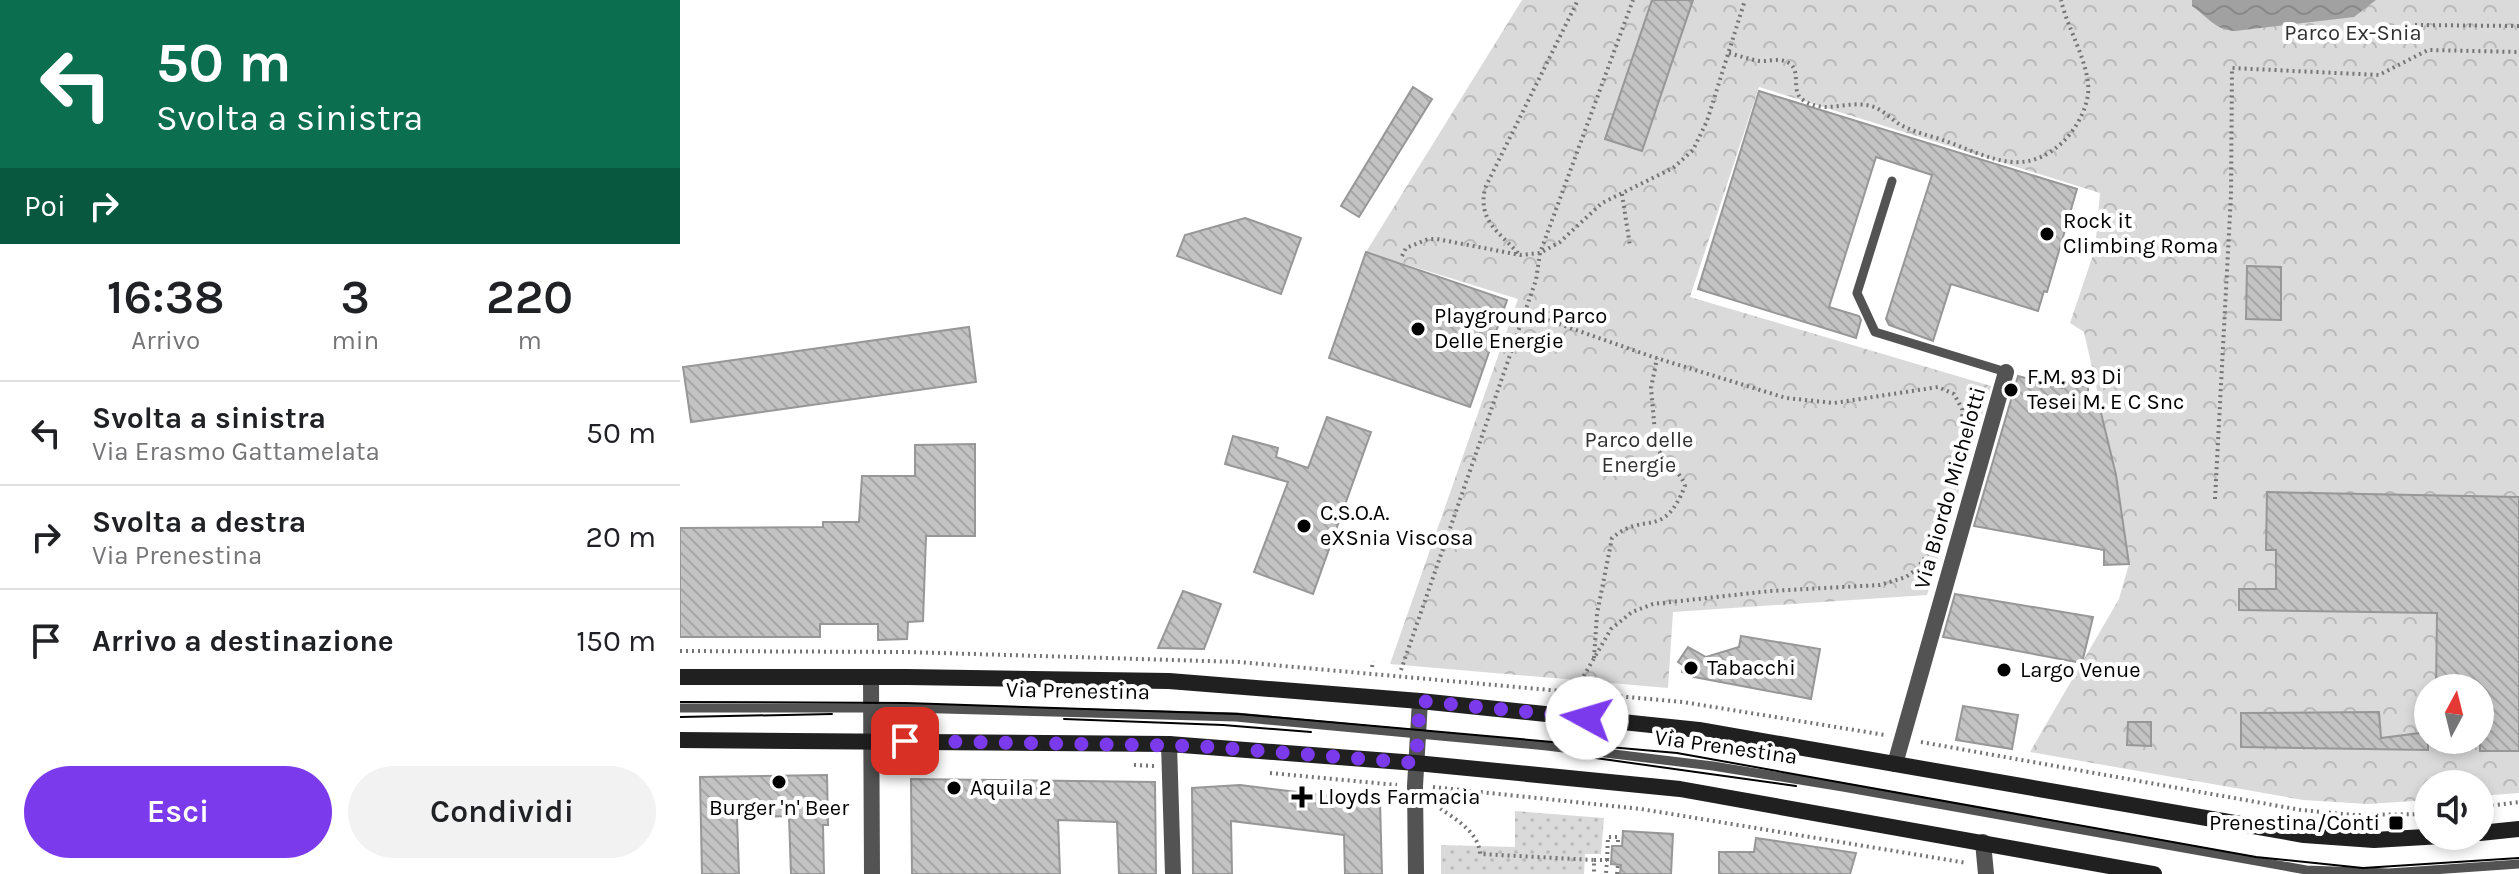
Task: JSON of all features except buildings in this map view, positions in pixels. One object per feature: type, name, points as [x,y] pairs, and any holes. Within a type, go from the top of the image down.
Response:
[{"type":"main road","name":"Via Prenestina","points":[[680,677],[1169,681],[1420,701],[1687,728],[2304,835],[2374,840],[2414,838]]},
{"type":"main road","points":[[680,740],[1169,744],[1416,763],[1680,789],[2154,874]]},
{"type":"main road","points":[[2494,832],[2519,829]]},
{"type":"street","name":"Via Biordo Michelotti","points":[[1895,764],[2006,372]]},
{"type":"street","points":[[871,677],[872,874]]},
{"type":"street","points":[[1416,874],[1416,763],[1420,701]]},
{"type":"street","points":[[1169,744],[1173,874]]},
{"type":"street","points":[[1983,842],[1986,874]]},
{"type":"lane","name":"Via Biordo Michelotti","points":[[1892,181],[1857,293],[1875,332],[2006,372]]},
{"type":"lane","name":"Via Prenestina","points":[[680,708],[871,708],[1236,717],[1713,766],[2280,866],[2361,874],[2519,864]]},
{"type":"path","points":[[1520,255],[1485,218],[1485,188],[1578,0]]},
{"type":"path","points":[[1401,670],[1536,280],[1540,253],[1633,0]]},
{"type":"path","points":[[1402,256],[1406,248],[1428,239],[1520,255],[1540,253],[1560,242],[1602,203],[1673,168],[1693,150],[1707,121],[1745,0]]},
{"type":"path","points":[[1729,53],[1763,62],[1787,62],[1793,66],[1800,99],[1814,106],[1827,108],[1864,104],[1879,109],[1903,126],[1996,160],[2031,162],[2050,154],[2070,135],[2082,113],[2088,92],[2085,72],[2061,0]]},
{"type":"path","points":[[2415,25],[2519,26]]},
{"type":"path","points":[[2215,499],[2231,195],[2232,68],[2379,75],[2428,50],[2519,52]]},
{"type":"path","points":[[1622,194],[1630,246]]},
{"type":"path","points":[[1525,312],[1786,398],[1834,403],[1938,387],[1946,389],[1958,399],[1962,409],[1963,431],[1946,503],[1928,553],[1917,569],[1906,577],[1880,585],[1770,591],[1653,604],[1623,618],[1611,629],[1582,679]]},
{"type":"path","points":[[1593,661],[1597,614],[1612,538],[1630,527],[1665,519],[1676,506],[1685,486],[1683,479],[1657,449],[1651,388],[1657,358]]},
{"type":"path","points":[[1372,667],[1373,661]]},
{"type":"path","points":[[1270,773],[1393,785]]},
{"type":"path","points":[[1435,787],[1641,809],[1967,863]]},
{"type":"path","points":[[1438,798],[1438,807],[1459,820],[1479,846],[1480,854],[1607,860]]},
{"type":"path","points":[[2494,805],[2519,802]]},
{"type":"path","points":[[1606,874],[1608,837],[1618,837],[1618,846]]},
{"type":"path","points":[[1594,860],[1594,874]]},
{"type":"path","points":[[1617,874],[1618,864]]},
{"type":"green space","points":[[1522,0],[2519,0],[2519,793],[2494,795],[2494,770],[2414,770],[2414,801],[2368,804],[2303,800],[2030,752],[2119,599],[2129,564],[2116,475],[2084,332],[2070,323],[2095,249],[2100,193],[1759,87],[1690,297],[1991,386],[1927,595],[1673,612],[1668,688],[1390,664],[1518,299],[1366,252]]},
{"type":"green space","points":[[1515,811],[1604,818],[1601,854],[1585,854],[1584,874],[1441,874],[1441,845],[1515,847]]},
{"type":"water","points":[[2192,0],[2376,0],[2354,17],[2235,31],[2212,22],[2192,6]]},
{"type":"tram line","points":[[680,702],[906,703],[1238,714],[1677,753],[2256,857],[2363,868],[2519,858]]},
{"type":"tram line","points":[[680,717],[832,714]]},
{"type":"tram line","points":[[1064,719],[1311,732]]},
{"type":"tram line","points":[[1574,755],[1796,786]]},
{"type":"place","name":"Rock it Climbing Roma","points":[[2047,234]]},
{"type":"place","name":"Playground Parco Delle Energie","points":[[1418,329]]},
{"type":"place","name":"F.M. 93 Di Tesei M. E C Snc","points":[[2011,390]]},
{"type":"place","name":"C.S.O.A. eXSnia Viscosa","points":[[1304,526]]},
{"type":"place","name":"Tabacchi","points":[[1691,668]]},
{"type":"place","name":"Largo Venue","points":[[2004,670]]},
{"type":"place","name":"Burger 'n' Beer","points":[[779,782]]},
{"type":"place","name":"Aquila 2","points":[[954,788]]},
{"type":"place","name":"Lloyds Farmacia","points":[[1302,797]]},
{"type":"place","name":"Prenestina/Conti","points":[[2396,823]]},
{"type":"route","points":[[905,741],[1169,744],[1416,763],[1420,701],[1587,718]]},
{"type":"park label","name":"Parco Ex-Snia","points":[[2353,33]]},
{"type":"park label","name":"Parco delle Energie","points":[[1639,452]]}]
